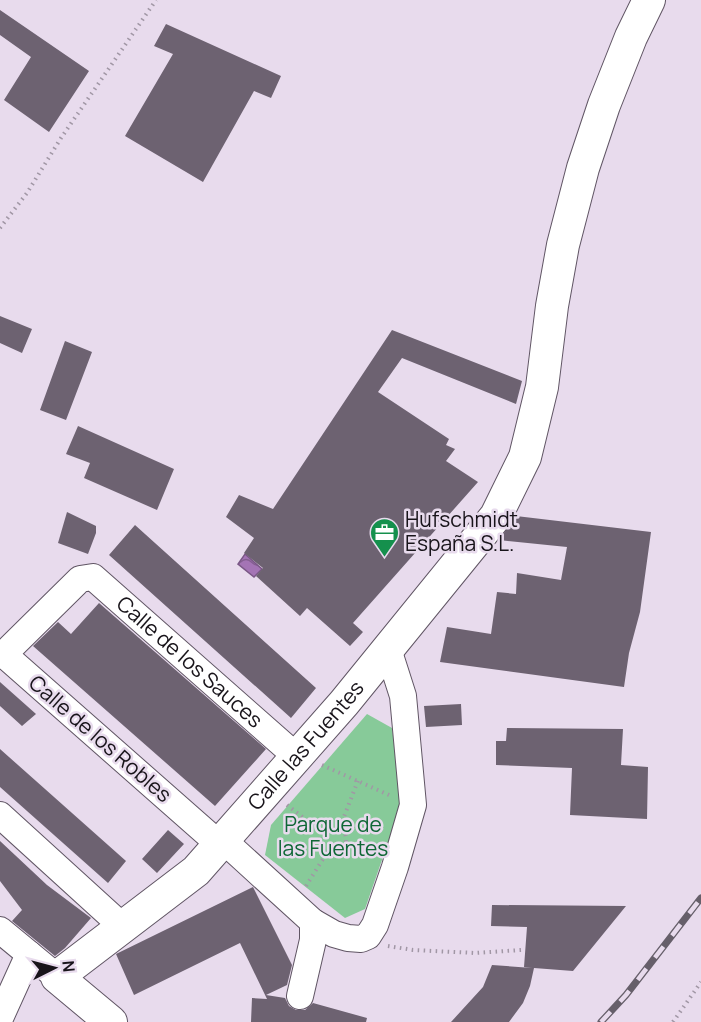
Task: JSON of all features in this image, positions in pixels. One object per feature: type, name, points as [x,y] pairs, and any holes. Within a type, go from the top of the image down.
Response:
[{"type":"street","name":"Calle las Fuentes","points":[[57,977],[196,871],[221,842],[311,761],[388,649],[496,516],[525,457],[542,387],[552,306],[563,245],[583,168],[604,105],[631,37],[649,0]]},
{"type":"street","name":"Calle de los Sauces","points":[[80,579],[93,577],[311,761]]},
{"type":"street","name":"Calle de los Robles","points":[[80,579],[10,648],[9,659],[221,842]]},
{"type":"street","name":"Calle las Fuentes","points":[[368,936],[375,925],[398,859],[413,805],[403,696],[388,649]]},
{"type":"street","points":[[0,815],[123,927]]},
{"type":"street","points":[[221,842],[313,922],[334,934],[348,938],[361,939],[368,936]]},
{"type":"street","points":[[300,996],[313,940],[313,922]]},
{"type":"street","points":[[0,930],[111,1022]]},
{"type":"street","points":[[1,1019],[28,954]]},
{"type":"path","points":[[0,228],[27,193],[61,138],[156,0]]},
{"type":"path","points":[[311,761],[397,799]]},
{"type":"path","points":[[340,827],[358,780]]},
{"type":"path","points":[[290,808],[322,832]]},
{"type":"path","points":[[328,827],[340,827],[346,834],[346,842],[341,850],[337,852],[324,849],[320,841],[322,832],[328,827]]},
{"type":"path","points":[[346,842],[398,859]]},
{"type":"path","points":[[294,904],[328,851]]},
{"type":"path","points":[[368,936],[391,948],[413,951],[474,953],[521,950]]},
{"type":"path","points":[[673,1022],[701,982]]},
{"type":"green space","name":"Parque de las Fuentes","points":[[367,714],[392,728],[402,802],[365,909],[345,918],[265,855],[271,825]]},
{"type":"water","points":[[245,554],[262,569],[254,577],[238,564]]},
{"type":"building","points":[[0,10],[89,71],[49,132],[4,100],[31,57],[0,35]]},
{"type":"building","points":[[166,24],[281,76],[271,98],[254,91],[203,182],[125,136],[173,54],[154,46]]},
{"type":"building","points":[[0,316],[32,329],[22,353],[0,343]]},
{"type":"building","points":[[392,330],[522,381],[516,404],[402,358],[378,392],[449,439],[446,445],[455,449],[446,461],[478,482],[353,623],[363,632],[350,646],[307,608],[300,616],[256,576],[263,568],[244,553],[254,538],[226,517],[239,495],[273,509]]},
{"type":"building","points":[[65,341],[92,352],[66,420],[40,410]]},
{"type":"building","points":[[78,426],[174,469],[157,510],[84,478],[90,463],[66,454]]},
{"type":"building","points":[[67,512],[96,526],[96,533],[88,554],[58,543]]},
{"type":"building","points":[[516,516],[651,532],[640,612],[629,653],[624,687],[440,662],[447,627],[491,634],[497,592],[516,594],[517,573],[561,580],[567,547],[499,540]]},
{"type":"building","points":[[135,525],[316,688],[291,718],[109,555]]},
{"type":"building","points":[[99,603],[266,749],[215,806],[33,646],[58,622],[71,634]]},
{"type":"building","points":[[0,682],[36,714],[22,726],[0,706]]},
{"type":"building","points":[[461,704],[462,725],[426,727],[424,706]]},
{"type":"building","points":[[507,728],[623,729],[621,765],[648,767],[647,819],[570,815],[572,768],[496,765],[496,741],[506,741]]},
{"type":"building","points":[[0,749],[126,861],[108,883],[0,787]]},
{"type":"building","points":[[168,830],[184,844],[157,873],[142,859]]},
{"type":"building","points":[[0,841],[47,885],[91,918],[55,956],[12,921],[22,910],[0,881]]},
{"type":"building","points":[[253,887],[292,965],[287,985],[266,995],[285,998],[289,1006],[296,1010],[305,1010],[313,1003],[367,1018],[366,1022],[251,1022],[252,998],[267,999],[240,943],[134,995],[116,954]]},
{"type":"building","points":[[492,905],[626,906],[573,971],[534,968],[523,1003],[509,1022],[451,1022],[483,987],[492,965],[532,968],[524,967],[527,927],[491,926]]},
{"type":"railway","points":[[601,1022],[626,995],[701,898]]},
{"type":"place","name":"Hufschmidt España S.L.","points":[[384,558]]}]
